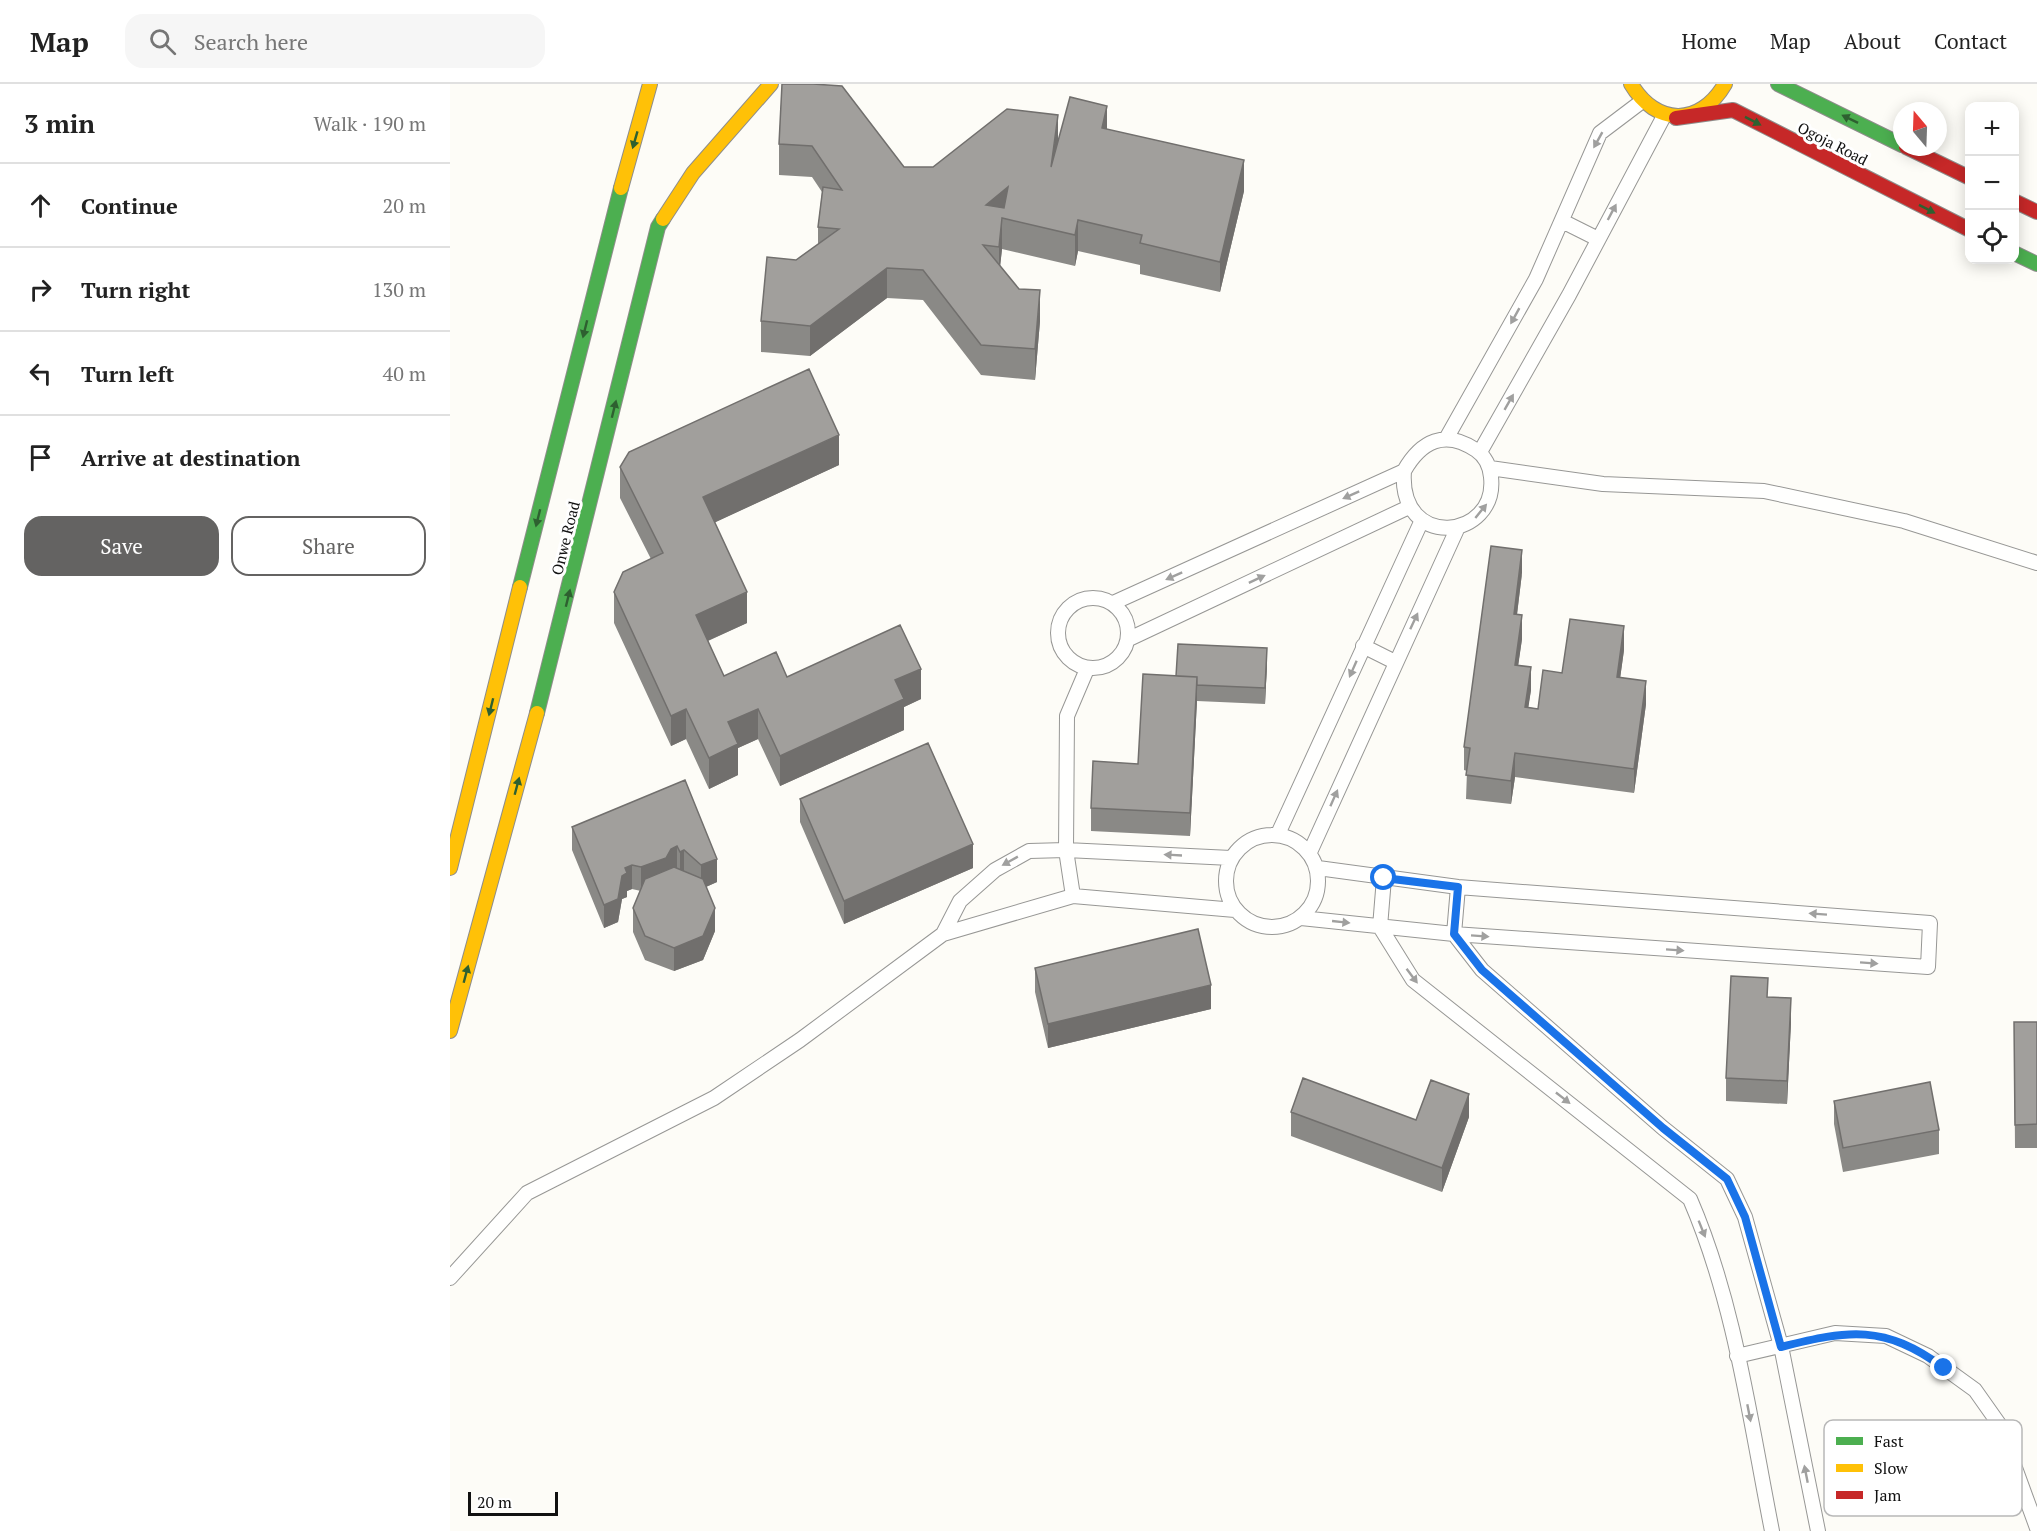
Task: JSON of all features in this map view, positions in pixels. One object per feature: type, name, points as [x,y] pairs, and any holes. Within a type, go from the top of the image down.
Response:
[{"type":"main road","name":"Onwe Road","points":[[450,868],[517,623],[612,220],[650,84]]},
{"type":"main road","name":"Onwe Road","points":[[450,1031],[559,634],[658,227],[693,173],[771,84]]},
{"type":"main road","points":[[1632,92],[1670,117],[1694,115],[1710,107],[1722,94],[1725,84]]},
{"type":"main road","name":"Ogoja Road","points":[[1778,84],[1893,141]]},
{"type":"main road","name":"Ogoja Road","points":[[1670,117],[1733,110],[1965,227]]},
{"type":"main road","name":"Ogoja Road","points":[[1925,156],[1965,176]]},
{"type":"main road","points":[[2019,203],[2037,212]]},
{"type":"main road","points":[[2019,255],[2037,264]]},
{"type":"main road","points":[[540,629],[559,634]]},
{"type":"lane","points":[[1446,439],[1536,279],[1600,133],[1632,92]]},
{"type":"lane","points":[[1480,452],[1598,239],[1670,117]]},
{"type":"lane","points":[[1562,221],[1598,239]]},
{"type":"lane","points":[[1446,439],[1464,442],[1480,452],[1490,468],[1492,486],[1487,504],[1475,519],[1458,526],[1439,527],[1422,520],[1409,507],[1403,489],[1404,471],[1413,455],[1428,443],[1446,439]]},
{"type":"lane","points":[[1490,468],[1603,484],[1764,491],[1904,521],[2037,563]]},
{"type":"lane","points":[[1113,603],[1404,471]]},
{"type":"lane","points":[[1129,639],[1409,507]]},
{"type":"lane","points":[[1278,834],[1422,520]]},
{"type":"lane","points":[[1310,852],[1458,526]]},
{"type":"lane","points":[[1086,598],[1100,598],[1113,603],[1123,613],[1129,626],[1129,639],[1124,653],[1114,663],[1101,668],[1087,669],[1074,663],[1064,654],[1058,641],[1058,627],[1063,614],[1073,604],[1086,598]]},
{"type":"lane","points":[[1363,646],[1395,662]]},
{"type":"lane","points":[[1072,896],[1066,850],[1067,716],[1087,669]]},
{"type":"lane","points":[[1278,834],[1296,840],[1310,852],[1318,868],[1319,886],[1313,904],[1301,918],[1285,926],[1266,927],[1249,922],[1235,910],[1227,893],[1226,875],[1231,858],[1243,844],[1260,835],[1278,834]]},
{"type":"lane","points":[[943,934],[960,901],[995,870],[1029,851],[1066,850],[1231,858]]},
{"type":"lane","points":[[1301,918],[1454,934],[1928,967],[1930,923],[1458,887],[1318,868]]},
{"type":"lane","points":[[1384,878],[1380,927],[1413,980],[1690,1199],[1705,1235],[1737,1356],[1772,1531]]},
{"type":"lane","points":[[1458,887],[1454,934],[1482,970],[1663,1128],[1727,1179],[1745,1217],[1781,1347],[1818,1531]]},
{"type":"lane","points":[[450,1278],[526,1192],[714,1098],[800,1040],[943,934],[1072,896],[1235,910]]},
{"type":"lane","points":[[1737,1356],[1835,1333],[1886,1336],[1928,1356],[1975,1390],[1996,1420]]},
{"type":"lane","points":[[2022,1487],[2037,1528]]},
{"type":"building","points":[[782,84],[813,84],[842,86],[904,167],[933,167],[1007,109],[1058,115],[1051,167],[1070,97],[1107,106],[1102,128],[1244,160],[1220,262],[1140,243],[1142,235],[1078,220],[1075,235],[1002,218],[999,247],[983,245],[1019,289],[1040,290],[1035,349],[981,345],[923,270],[887,268],[810,326],[761,321],[767,257],[796,260],[839,229],[818,227],[823,187],[842,190],[812,146],[779,144]],"holes":[[[1008,187],[1004,208],[986,205]]]},
{"type":"building","points":[[809,369],[839,435],[703,497],[747,592],[696,615],[724,676],[776,652],[787,677],[900,625],[921,669],[895,680],[904,699],[780,756],[758,709],[728,722],[738,744],[709,758],[686,709],[671,716],[614,592],[623,572],[663,553],[620,467],[629,452]]},
{"type":"building","points":[[1491,546],[1522,550],[1514,614],[1522,615],[1515,665],[1531,667],[1525,707],[1538,709],[1543,670],[1562,673],[1570,619],[1624,626],[1617,677],[1646,681],[1634,769],[1515,753],[1511,781],[1466,775],[1470,748],[1464,747]]},
{"type":"building","points":[[1178,644],[1267,648],[1265,688],[1197,685],[1197,677],[1176,676]]},
{"type":"building","points":[[1143,674],[1197,677],[1190,813],[1091,808],[1093,761],[1138,764]]},
{"type":"building","points":[[928,743],[973,844],[844,901],[800,799]]},
{"type":"building","points":[[685,780],[717,859],[701,865],[684,850],[680,852],[677,846],[671,849],[666,858],[641,867],[632,865],[625,868],[627,873],[622,876],[618,899],[604,905],[572,827]]},
{"type":"building","points":[[674,867],[703,879],[715,908],[703,936],[674,948],[645,936],[633,908],[645,879]]},
{"type":"building","points":[[1198,929],[1211,985],[1048,1024],[1035,968]]},
{"type":"building","points":[[1731,976],[1768,978],[1767,997],[1791,998],[1787,1081],[1726,1078]]},
{"type":"building","points":[[2014,1022],[2037,1022],[2037,1124],[2015,1125]]},
{"type":"building","points":[[1303,1078],[1416,1120],[1431,1080],[1469,1094],[1442,1168],[1291,1112]]},
{"type":"building","points":[[1930,1082],[1939,1130],[1843,1148],[1834,1101]]},
{"type":"traffic: fast","points":[[1778,84],[1893,141]]},
{"type":"traffic: fast","points":[[520,587],[621,188]]},
{"type":"traffic: fast","points":[[537,713],[658,227],[663,219]]},
{"type":"traffic: fast","points":[[2019,255],[2037,264]]},
{"type":"traffic: slow","points":[[621,188],[650,84]]},
{"type":"traffic: slow","points":[[663,219],[693,173],[771,84]]},
{"type":"traffic: slow","points":[[1631,84],[1641,98],[1653,108],[1665,114],[1678,116],[1691,114],[1703,108],[1715,98],[1725,84]]},
{"type":"traffic: slow","points":[[450,868],[520,587]]},
{"type":"traffic: slow","points":[[450,1031],[537,713]]},
{"type":"traffic: jam","points":[[1676,118],[1733,110],[1965,227]]},
{"type":"traffic: jam","points":[[1925,156],[1965,176]]},
{"type":"traffic: jam","points":[[2019,203],[2037,212]]},
{"type":"route","points":[[1384,878],[1458,887],[1454,934],[1482,970],[1663,1128],[1727,1179],[1745,1217],[1781,1347],[1835,1333],[1886,1336],[1928,1356],[1944,1368]]}]
